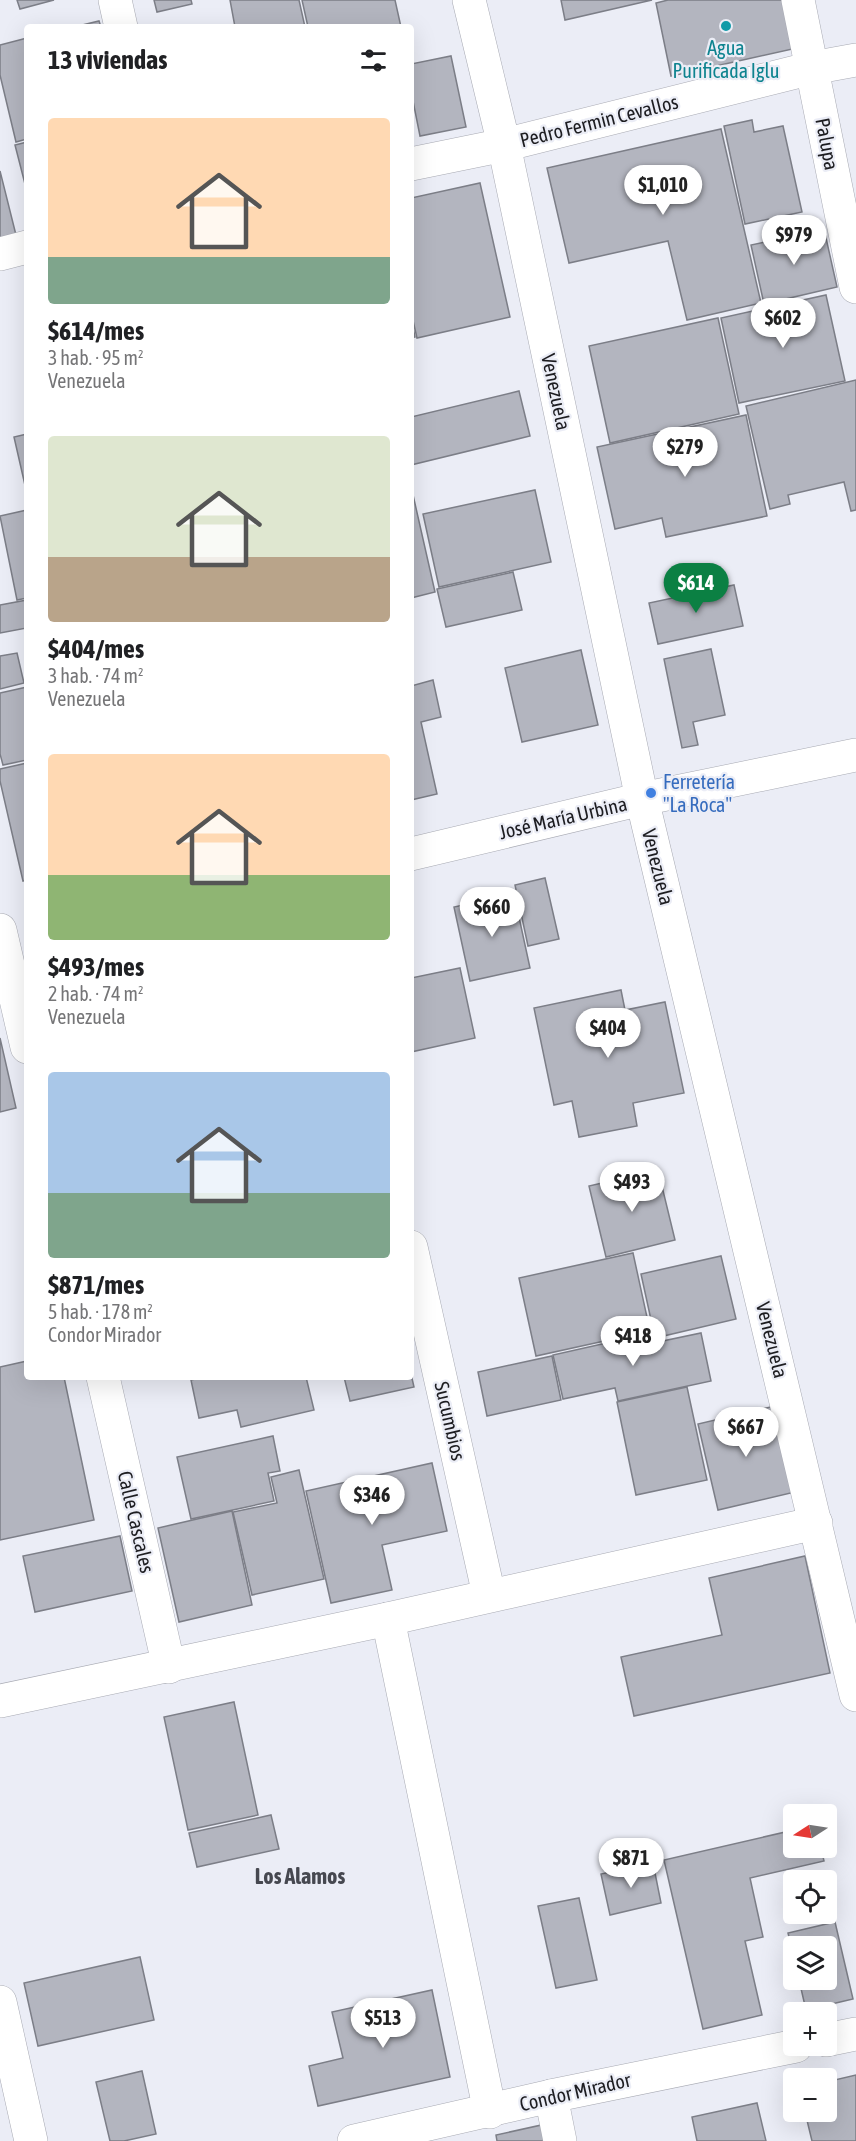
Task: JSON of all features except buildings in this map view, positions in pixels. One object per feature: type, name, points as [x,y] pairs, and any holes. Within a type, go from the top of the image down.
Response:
[{"type":"street","points":[[115,0],[120,24]]},
{"type":"street","name":"Venezuela","points":[[469,0],[504,145],[642,800],[856,1695]]},
{"type":"street","name":"Palupa","points":[[798,0],[856,287]]},
{"type":"street","name":"Pedro Fermin Cevallos","points":[[414,163],[504,145],[812,68],[856,60]]},
{"type":"street","points":[[0,254],[24,248]]},
{"type":"street","name":"José María Urbina","points":[[414,853],[642,800],[856,755]]},
{"type":"street","points":[[8,943],[24,1031]]},
{"type":"street","name":"Sucumbios","points":[[414,1260],[489,1595]]},
{"type":"street","name":"Calle Cascales","points":[[104,1380],[169,1666]]},
{"type":"street","points":[[0,1701],[388,1619],[816,1523]]},
{"type":"street","points":[[388,1619],[490,2112]]},
{"type":"street","points":[[0,2002],[31,2141]]},
{"type":"street","points":[[837,2038],[856,2034]]},
{"type":"street","name":"Condor Mirador","points":[[354,2141],[490,2112],[551,2096],[783,2049]]},
{"type":"street","points":[[551,2096],[560,2141]]},
{"type":"place","name":"Agua Purificada Iglu","points":[[726,26]]},
{"type":"place","name":"Ferretería \"La Roca\"","points":[[651,793]]},
{"type":"district","name":"Los Alamos","points":[[300,1876]]}]
